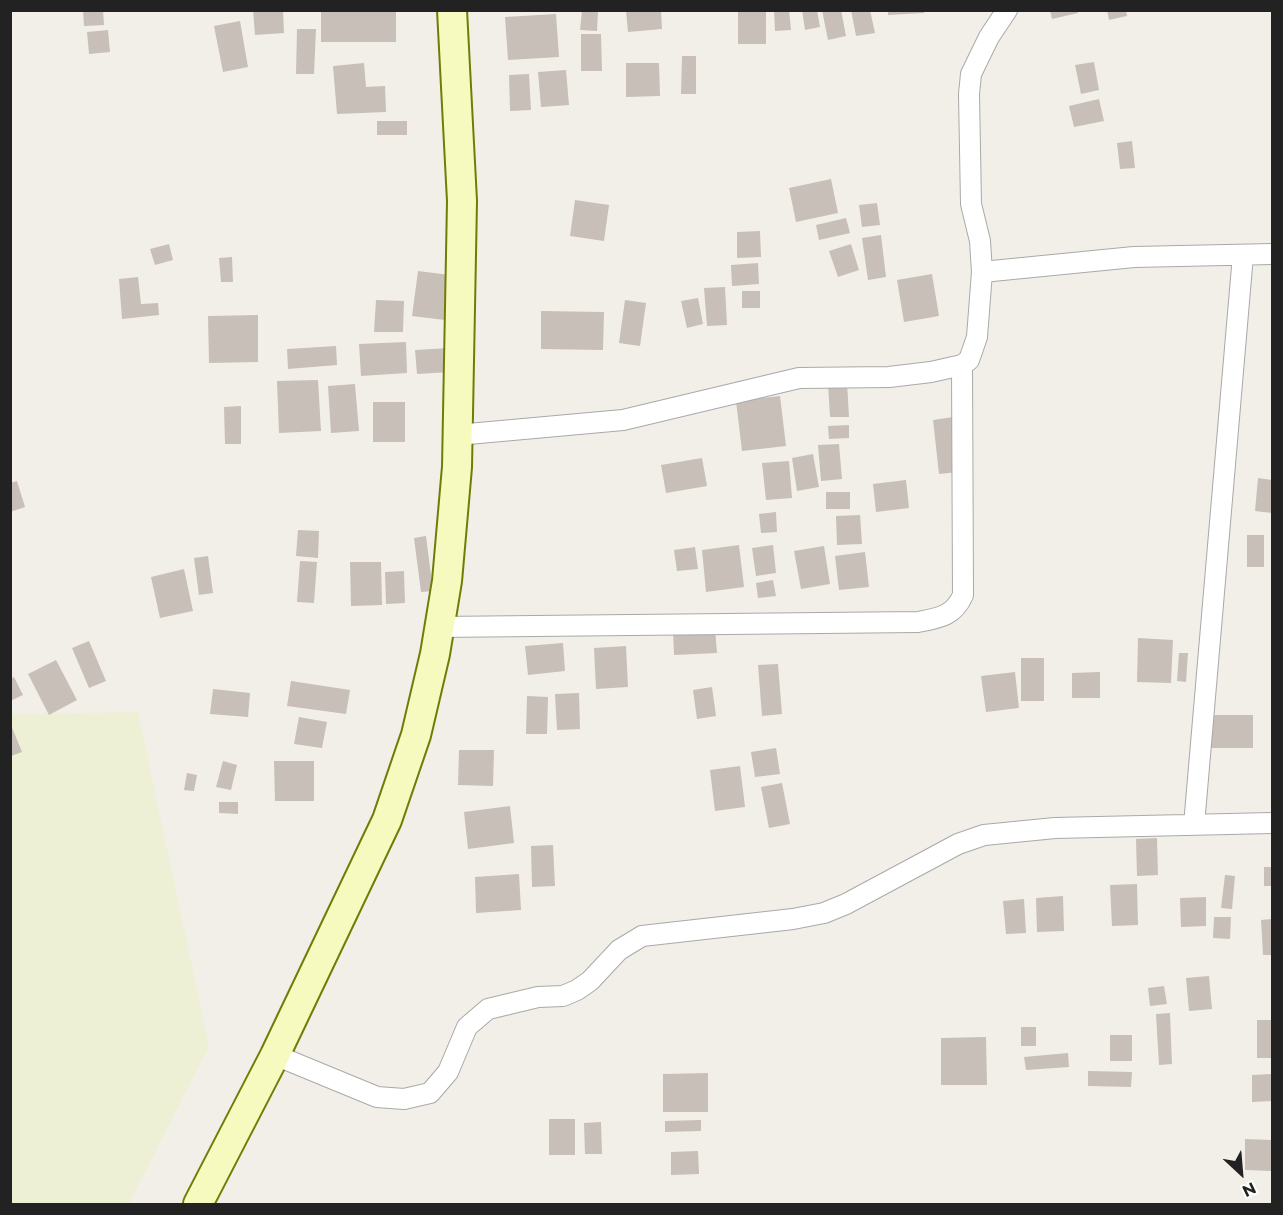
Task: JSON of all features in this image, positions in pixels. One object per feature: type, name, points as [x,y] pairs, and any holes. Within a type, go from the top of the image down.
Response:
[{"type":"main road","points":[[198,1204],[275,1055],[387,820],[416,735],[439,627],[447,581],[457,435],[462,201],[452,10]]},
{"type":"street","points":[[457,435],[623,420],[799,378],[890,377],[931,372],[962,365],[969,360],[977,337],[982,272],[980,241],[971,204],[969,94],[977,59],[1007,10]]},
{"type":"street","points":[[982,272],[1134,257],[1272,254]]},
{"type":"street","points":[[1194,825],[1243,255]]},
{"type":"street","points":[[439,627],[918,622],[951,613],[958,606],[963,595],[962,365]]},
{"type":"street","points":[[275,1055],[377,1097],[404,1099],[430,1093],[448,1072],[467,1027],[488,1009],[538,997],[563,996],[577,990],[590,981],[619,950],[642,936],[793,919],[824,913],[846,904],[958,844],[984,835],[1055,828],[1272,822]]},
{"type":"green space","points":[[138,712],[209,1046],[129,1204],[11,1204],[10,714]]},
{"type":"building","points":[[83,10],[103,10],[104,25],[84,26]]},
{"type":"building","points":[[253,10],[283,10],[284,33],[255,35]]},
{"type":"building","points":[[321,10],[396,10],[396,42],[321,42]]},
{"type":"building","points":[[582,10],[598,12],[597,31],[580,30]]},
{"type":"building","points":[[661,10],[662,29],[628,32],[626,11]]},
{"type":"building","points":[[738,10],[766,10],[766,44],[738,44]]},
{"type":"building","points":[[774,10],[789,10],[791,30],[775,31]]},
{"type":"building","points":[[802,10],[817,10],[820,27],[805,30]]},
{"type":"building","points":[[822,10],[841,10],[846,36],[828,40]]},
{"type":"building","points":[[851,10],[870,10],[875,33],[856,36]]},
{"type":"building","points":[[888,10],[924,10],[924,13],[888,15]]},
{"type":"building","points":[[1050,10],[1077,10],[1078,13],[1052,19]]},
{"type":"building","points":[[1107,10],[1126,10],[1127,16],[1109,20]]},
{"type":"building","points":[[556,14],[559,57],[508,60],[505,17]]},
{"type":"building","points":[[240,21],[248,67],[223,72],[214,26]]},
{"type":"building","points":[[297,29],[316,29],[314,74],[296,74]]},
{"type":"building","points":[[108,30],[110,52],[89,54],[87,32]]},
{"type":"building","points":[[581,34],[601,34],[602,71],[581,71]]},
{"type":"building","points":[[682,56],[696,56],[696,94],[681,94]]},
{"type":"building","points":[[1094,62],[1099,90],[1081,94],[1075,65]]},
{"type":"building","points":[[364,63],[366,87],[385,86],[386,112],[337,114],[333,66]]},
{"type":"building","points":[[626,63],[659,63],[660,96],[626,97]]},
{"type":"building","points":[[566,70],[569,105],[541,107],[538,72]]},
{"type":"building","points":[[529,74],[531,110],[510,111],[509,75]]},
{"type":"building","points":[[1099,99],[1104,121],[1074,127],[1069,106]]},
{"type":"building","points":[[377,121],[407,121],[407,135],[377,135]]},
{"type":"building","points":[[1132,141],[1135,168],[1120,169],[1117,143]]},
{"type":"building","points":[[831,179],[838,213],[796,222],[789,188]]},
{"type":"building","points":[[575,200],[609,205],[604,241],[570,236]]},
{"type":"building","points":[[877,203],[880,225],[862,227],[859,205]]},
{"type":"building","points":[[846,218],[850,233],[819,240],[816,225]]},
{"type":"building","points":[[760,231],[761,257],[737,258],[737,232]]},
{"type":"building","points":[[881,235],[886,277],[868,280],[862,238]]},
{"type":"building","points":[[169,244],[173,260],[155,265],[150,249]]},
{"type":"building","points":[[851,244],[859,270],[838,277],[829,251]]},
{"type":"building","points":[[232,257],[233,282],[221,282],[219,258]]},
{"type":"building","points":[[758,263],[759,284],[732,286],[731,265]]},
{"type":"building","points":[[418,271],[450,275],[445,320],[412,316]]},
{"type":"building","points":[[932,274],[939,316],[904,322],[897,280]]},
{"type":"building","points":[[138,277],[141,304],[158,303],[159,315],[122,319],[119,279]]},
{"type":"building","points":[[725,287],[727,325],[707,326],[704,288]]},
{"type":"building","points":[[742,291],[760,291],[760,308],[742,308]]},
{"type":"building","points":[[698,298],[703,324],[687,328],[681,301]]},
{"type":"building","points":[[376,300],[404,301],[403,332],[374,332]]},
{"type":"building","points":[[625,300],[646,303],[640,346],[619,343]]},
{"type":"building","points":[[541,311],[604,312],[603,350],[541,349]]},
{"type":"building","points":[[258,315],[258,362],[209,363],[208,316]]},
{"type":"building","points":[[406,342],[407,373],[361,376],[359,344]]},
{"type":"building","points":[[336,346],[337,365],[288,369],[287,349]]},
{"type":"building","points":[[449,348],[450,372],[417,374],[415,350]]},
{"type":"building","points":[[318,380],[321,431],[279,433],[277,381]]},
{"type":"building","points":[[847,382],[849,417],[830,417],[828,384]]},
{"type":"building","points":[[355,384],[359,431],[331,433],[328,386]]},
{"type":"building","points":[[780,396],[786,446],[742,451],[736,401]]},
{"type":"building","points":[[373,402],[405,402],[405,442],[373,442]]},
{"type":"building","points":[[241,406],[241,444],[225,444],[224,407]]},
{"type":"building","points":[[953,417],[959,472],[939,474],[933,420]]},
{"type":"building","points":[[849,425],[849,438],[829,439],[828,426]]},
{"type":"building","points":[[839,444],[842,479],[821,481],[818,445]]},
{"type":"building","points":[[813,454],[819,487],[797,491],[792,458]]},
{"type":"building","points":[[702,458],[707,486],[666,493],[661,465]]},
{"type":"building","points":[[789,461],[792,498],[766,500],[762,463]]},
{"type":"building","points":[[1258,478],[1272,480],[1272,513],[1255,511]]},
{"type":"building","points":[[906,480],[909,508],[876,512],[873,484]]},
{"type":"building","points":[[17,481],[25,507],[10,512],[10,483]]},
{"type":"building","points":[[826,492],[850,492],[850,509],[826,509]]},
{"type":"building","points":[[776,512],[777,532],[761,533],[759,514]]},
{"type":"building","points":[[860,515],[862,544],[837,545],[836,516]]},
{"type":"building","points":[[298,530],[319,531],[318,558],[296,556]]},
{"type":"building","points":[[1247,535],[1264,535],[1264,567],[1247,567]]},
{"type":"building","points":[[426,536],[433,591],[421,592],[414,538]]},
{"type":"building","points":[[739,545],[744,587],[706,592],[702,550]]},
{"type":"building","points":[[773,545],[776,573],[756,576],[752,548]]},
{"type":"building","points":[[824,546],[830,584],[801,589],[794,551]]},
{"type":"building","points":[[695,547],[698,569],[677,571],[674,550]]},
{"type":"building","points":[[865,552],[869,587],[839,590],[835,556]]},
{"type":"building","points":[[208,556],[213,593],[199,595],[194,558]]},
{"type":"building","points":[[300,561],[317,562],[314,603],[297,602]]},
{"type":"building","points":[[350,562],[381,562],[382,605],[351,606]]},
{"type":"building","points":[[184,569],[193,611],[160,618],[151,577]]},
{"type":"building","points":[[404,571],[405,603],[386,604],[385,572]]},
{"type":"building","points":[[773,580],[776,596],[758,598],[756,583]]},
{"type":"building","points":[[715,628],[717,653],[674,655],[673,631]]},
{"type":"building","points":[[1138,638],[1173,640],[1171,683],[1137,682]]},
{"type":"building","points":[[89,641],[106,681],[89,688],[72,648]]},
{"type":"building","points":[[563,643],[565,671],[528,675],[525,646]]},
{"type":"building","points":[[626,646],[628,687],[596,689],[594,648]]},
{"type":"building","points":[[1179,653],[1188,653],[1186,682],[1177,681]]},
{"type":"building","points":[[1021,658],[1044,658],[1044,701],[1021,701]]},
{"type":"building","points":[[56,660],[77,700],[49,715],[28,674]]},
{"type":"building","points":[[778,664],[782,714],[762,716],[758,665]]},
{"type":"building","points":[[1015,672],[1019,708],[986,712],[981,676]]},
{"type":"building","points":[[1100,672],[1100,698],[1072,698],[1072,673]]},
{"type":"building","points":[[14,677],[23,695],[10,701],[10,679]]},
{"type":"building","points":[[291,681],[350,690],[346,714],[287,706]]},
{"type":"building","points":[[712,687],[716,716],[697,719],[693,690]]},
{"type":"building","points":[[213,689],[250,693],[248,717],[210,714]]},
{"type":"building","points":[[579,693],[580,729],[557,730],[555,694]]},
{"type":"building","points":[[527,696],[548,697],[547,734],[526,734]]},
{"type":"building","points":[[1208,715],[1253,715],[1253,748],[1208,748]]},
{"type":"building","points":[[299,717],[327,722],[322,748],[294,744]]},
{"type":"building","points":[[11,725],[22,752],[11,756]]},
{"type":"building","points":[[776,748],[780,774],[755,777],[751,752]]},
{"type":"building","points":[[459,750],[494,750],[493,786],[458,785]]},
{"type":"building","points":[[223,761],[237,765],[231,790],[216,787]]},
{"type":"building","points":[[274,761],[314,761],[314,801],[275,801]]},
{"type":"building","points":[[740,766],[745,807],[715,811],[710,770]]},
{"type":"building","points":[[187,773],[197,775],[194,791],[184,790]]},
{"type":"building","points":[[782,783],[790,824],[769,828],[761,787]]},
{"type":"building","points":[[219,802],[238,802],[238,814],[219,813]]},
{"type":"building","points":[[510,806],[514,843],[468,849],[464,812]]},
{"type":"building","points":[[1157,838],[1158,875],[1137,876],[1136,839]]},
{"type":"building","points":[[553,845],[555,886],[532,887],[531,846]]},
{"type":"building","points":[[1264,867],[1272,867],[1272,886],[1264,886]]},
{"type":"building","points":[[519,874],[521,910],[476,913],[475,877]]},
{"type":"building","points":[[1225,875],[1235,876],[1232,909],[1221,908]]},
{"type":"building","points":[[1137,884],[1138,925],[1112,926],[1110,885]]},
{"type":"building","points":[[1063,896],[1064,931],[1037,932],[1036,898]]},
{"type":"building","points":[[1206,897],[1206,926],[1181,927],[1180,898]]},
{"type":"building","points":[[1024,899],[1026,933],[1006,934],[1003,901]]},
{"type":"building","points":[[1214,917],[1231,917],[1230,939],[1213,938]]},
{"type":"building","points":[[1272,919],[1272,955],[1263,955],[1261,920]]},
{"type":"building","points":[[1209,976],[1212,1009],[1189,1011],[1186,978]]},
{"type":"building","points":[[1164,986],[1167,1004],[1150,1006],[1148,988]]},
{"type":"building","points":[[1170,1013],[1172,1064],[1159,1065],[1156,1014]]},
{"type":"building","points":[[1257,1020],[1272,1020],[1272,1058],[1257,1058]]},
{"type":"building","points":[[1021,1027],[1036,1027],[1036,1046],[1021,1046]]},
{"type":"building","points":[[1110,1035],[1132,1035],[1132,1061],[1110,1061]]},
{"type":"building","points":[[986,1037],[987,1085],[941,1085],[941,1038]]},
{"type":"building","points":[[1068,1053],[1069,1067],[1026,1070],[1024,1057]]},
{"type":"building","points":[[1088,1071],[1132,1072],[1131,1087],[1088,1086]]},
{"type":"building","points":[[708,1073],[708,1112],[663,1112],[663,1074]]},
{"type":"building","points":[[1272,1074],[1272,1101],[1252,1102],[1252,1075]]},
{"type":"building","points":[[549,1119],[575,1119],[575,1155],[549,1155]]},
{"type":"building","points":[[701,1120],[701,1131],[665,1132],[665,1121]]},
{"type":"building","points":[[601,1122],[602,1154],[585,1154],[584,1123]]},
{"type":"building","points":[[1245,1139],[1272,1140],[1272,1171],[1245,1170]]},
{"type":"building","points":[[698,1151],[699,1174],[671,1175],[671,1152]]}]
